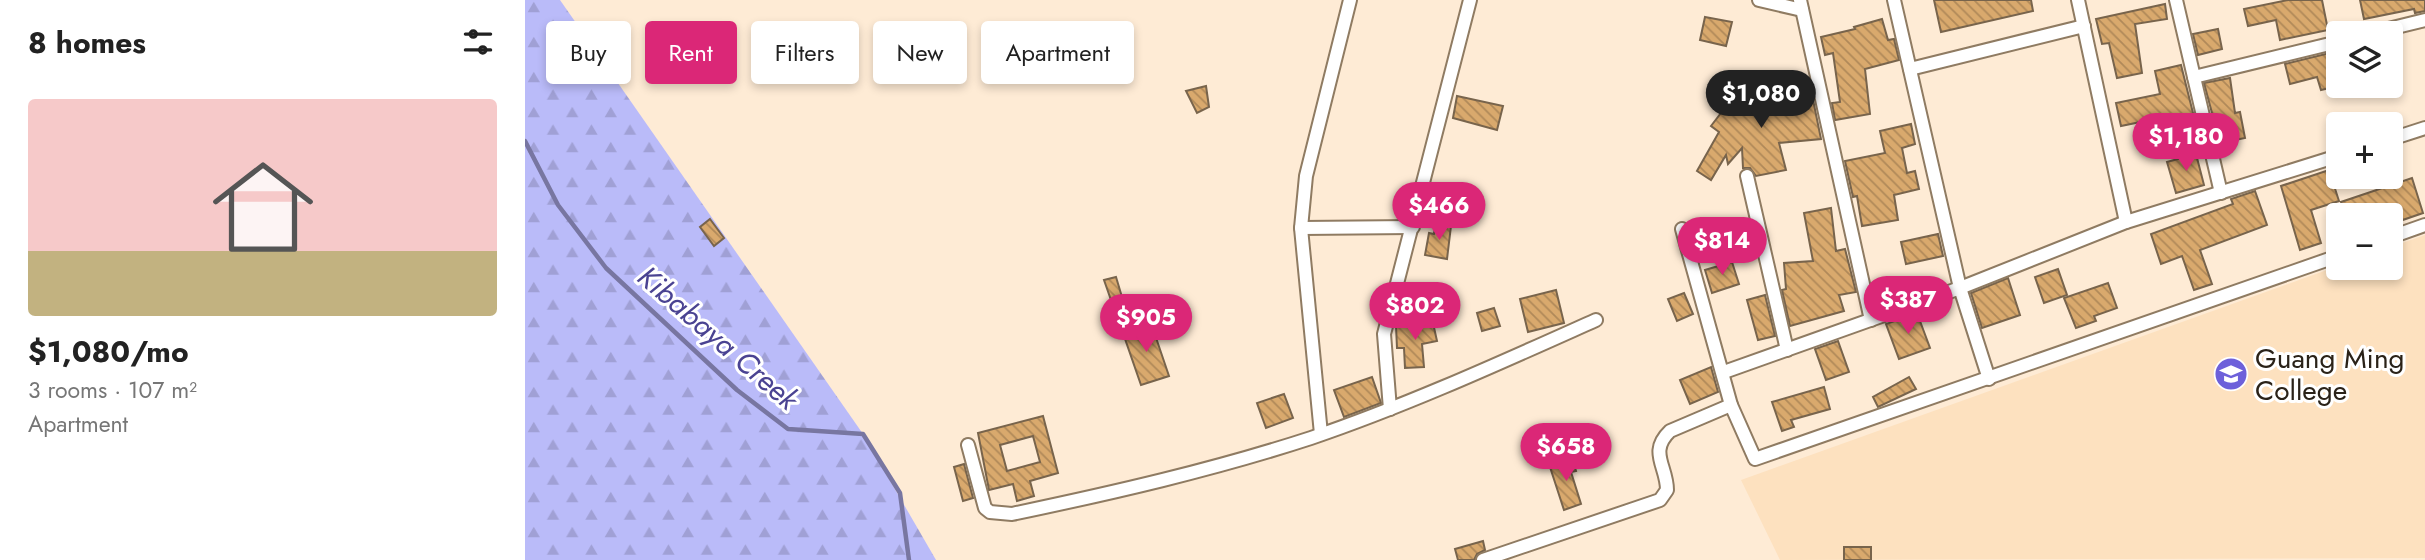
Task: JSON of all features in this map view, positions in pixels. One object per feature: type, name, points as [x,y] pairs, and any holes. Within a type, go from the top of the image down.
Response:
[{"type":"street","points":[[1321,434],[1301,228],[1306,176],[1350,0]]},
{"type":"street","points":[[1390,409],[1384,334],[1470,0]]},
{"type":"street","points":[[1759,0],[1801,5],[1871,320]]},
{"type":"street","points":[[1895,0],[1960,288],[1989,379]]},
{"type":"street","points":[[2078,0],[2126,222]]},
{"type":"street","points":[[2176,0],[2221,193]]},
{"type":"street","points":[[2403,25],[2425,20]]},
{"type":"street","points":[[1910,69],[2084,26]]},
{"type":"street","points":[[2194,77],[2326,45]]},
{"type":"street","points":[[2403,135],[2425,128]]},
{"type":"street","points":[[1724,372],[1960,288],[2126,222],[2326,160]]},
{"type":"street","points":[[1747,176],[1787,350]]},
{"type":"street","points":[[2403,233],[2425,225]]},
{"type":"street","points":[[1301,228],[1413,227]]},
{"type":"street","points":[[1682,229],[1724,372],[1731,405],[1755,459],[2326,260]]},
{"type":"street","points":[[968,445],[985,508],[990,512],[1012,514],[1151,484],[1321,434],[1390,409],[1596,320]]},
{"type":"street","points":[[1483,560],[1660,500],[1667,490],[1658,459],[1658,447],[1664,437],[1670,431],[1731,405]]},
{"type":"shaded area","name":"Guang Ming College","points":[[2425,235],[2425,558],[1780,560],[1741,480],[2326,270],[2326,280],[2403,280],[2403,243]]},
{"type":"green space","points":[[525,0],[560,0],[575,21],[546,21],[546,84],[619,84],[863,434],[936,560],[525,560]]},
{"type":"building","points":[[1934,0],[2031,0],[2033,11],[1941,32]]},
{"type":"building","points":[[2288,0],[2322,0],[2326,30],[2280,40],[2276,20],[2248,26],[2244,9]]},
{"type":"building","points":[[2360,0],[2425,0],[2425,11],[2415,13],[2414,9],[2364,19]]},
{"type":"building","points":[[2165,4],[2167,19],[2135,24],[2142,73],[2117,78],[2109,43],[2102,44],[2096,19]]},
{"type":"building","points":[[1705,17],[1732,22],[1726,46],[1700,40]]},
{"type":"building","points":[[1882,19],[1888,40],[1894,39],[1899,60],[1865,69],[1870,114],[1835,120],[1832,103],[1840,102],[1833,53],[1825,55],[1821,37]]},
{"type":"building","points":[[2218,29],[2222,49],[2198,55],[2193,34]]},
{"type":"building","points":[[2326,54],[2326,89],[2321,90],[2317,77],[2290,84],[2285,64]]},
{"type":"building","points":[[2181,65],[2197,129],[2179,133],[2174,115],[2121,126],[2116,103],[2160,94],[2155,71]]},
{"type":"building","points":[[2230,78],[2235,113],[2240,112],[2245,138],[2220,143],[2204,83]]},
{"type":"building","points":[[1809,80],[1821,139],[1779,143],[1786,170],[1756,176],[1750,168],[1743,168],[1742,148],[1728,164],[1726,155],[1711,180],[1697,171],[1719,132],[1711,126],[1734,96],[1737,98],[1747,86],[1756,94],[1766,83],[1787,102],[1803,100],[1801,81]]},
{"type":"building","points":[[1206,86],[1209,107],[1197,113],[1186,91]]},
{"type":"building","points":[[1457,96],[1503,106],[1497,130],[1453,118]]},
{"type":"building","points":[[1911,124],[1915,144],[1902,148],[1907,173],[1915,171],[1919,189],[1894,195],[1898,220],[1862,226],[1857,196],[1853,197],[1845,161],[1885,153],[1880,131]]},
{"type":"building","points":[[2196,154],[2204,185],[2176,193],[2167,162]]},
{"type":"building","points":[[2326,171],[2326,189],[2335,189],[2339,201],[2311,210],[2321,243],[2300,250],[2281,186]]},
{"type":"building","points":[[2412,178],[2423,213],[2403,220],[2403,203],[2341,203],[2379,189],[2403,189],[2403,181]]},
{"type":"building","points":[[2255,191],[2267,225],[2200,250],[2212,284],[2194,290],[2182,256],[2161,264],[2151,234],[2233,204],[2231,199]]},
{"type":"building","points":[[1831,208],[1836,251],[1845,249],[1856,292],[1839,295],[1844,311],[1790,326],[1782,290],[1786,289],[1784,263],[1813,261],[1804,213]]},
{"type":"building","points":[[710,219],[724,238],[714,246],[700,227]]},
{"type":"building","points":[[1436,222],[1451,226],[1447,259],[1425,255],[1429,233],[1434,234]]},
{"type":"building","points":[[1938,234],[1943,256],[1906,264],[1901,242]]},
{"type":"building","points":[[1732,262],[1739,284],[1712,293],[1705,270]]},
{"type":"building","points":[[2058,269],[2067,295],[2044,303],[2035,277]]},
{"type":"building","points":[[1116,277],[1122,297],[1111,300],[1104,280]]},
{"type":"building","points":[[2008,278],[2020,315],[1982,328],[1971,293]]},
{"type":"building","points":[[2108,283],[2117,308],[2094,316],[2096,321],[2076,328],[2064,298]]},
{"type":"building","points":[[1556,290],[1564,323],[1528,332],[1520,299]]},
{"type":"building","points":[[1684,293],[1693,314],[1677,321],[1668,299]]},
{"type":"building","points":[[1765,295],[1775,336],[1758,340],[1747,300]]},
{"type":"building","points":[[1494,308],[1500,326],[1482,331],[1477,313]]},
{"type":"building","points":[[1917,313],[1930,348],[1899,359],[1886,324]]},
{"type":"building","points":[[1151,323],[1169,376],[1141,385],[1123,333]]},
{"type":"building","points":[[1433,323],[1437,341],[1422,344],[1424,367],[1405,368],[1404,348],[1397,348],[1396,326]]},
{"type":"building","points":[[1838,341],[1849,372],[1826,380],[1815,349]]},
{"type":"building","points":[[1711,367],[1718,392],[1690,404],[1680,380]]},
{"type":"building","points":[[1372,377],[1381,403],[1344,417],[1334,390]]},
{"type":"building","points":[[1909,377],[1916,389],[1878,407],[1873,397]]},
{"type":"building","points":[[1824,387],[1830,409],[1791,420],[1794,427],[1782,431],[1772,402]]},
{"type":"building","points":[[1284,394],[1293,418],[1266,428],[1257,403]]},
{"type":"building","points":[[1043,416],[1058,473],[1030,481],[1034,496],[1017,501],[1013,484],[989,490],[978,433]],"holes":[[[1033,436],[1040,462],[1007,471],[1000,445]]]},
{"type":"building","points":[[1572,458],[1576,471],[1571,472],[1581,504],[1564,510],[1549,464]]},
{"type":"building","points":[[964,464],[973,498],[963,501],[954,467]]},
{"type":"building","points":[[1483,541],[1485,550],[1477,554],[1474,560],[1458,560],[1455,549]]},
{"type":"building","points":[[1844,547],[1871,547],[1871,560],[1844,560]]},
{"type":"waterway","name":"Kibabaya Creek","points":[[525,141],[558,205],[606,268],[737,390],[788,429],[863,434],[900,493],[909,560]]},
{"type":"place","name":"Guang Ming College","points":[[2231,374]]}]
